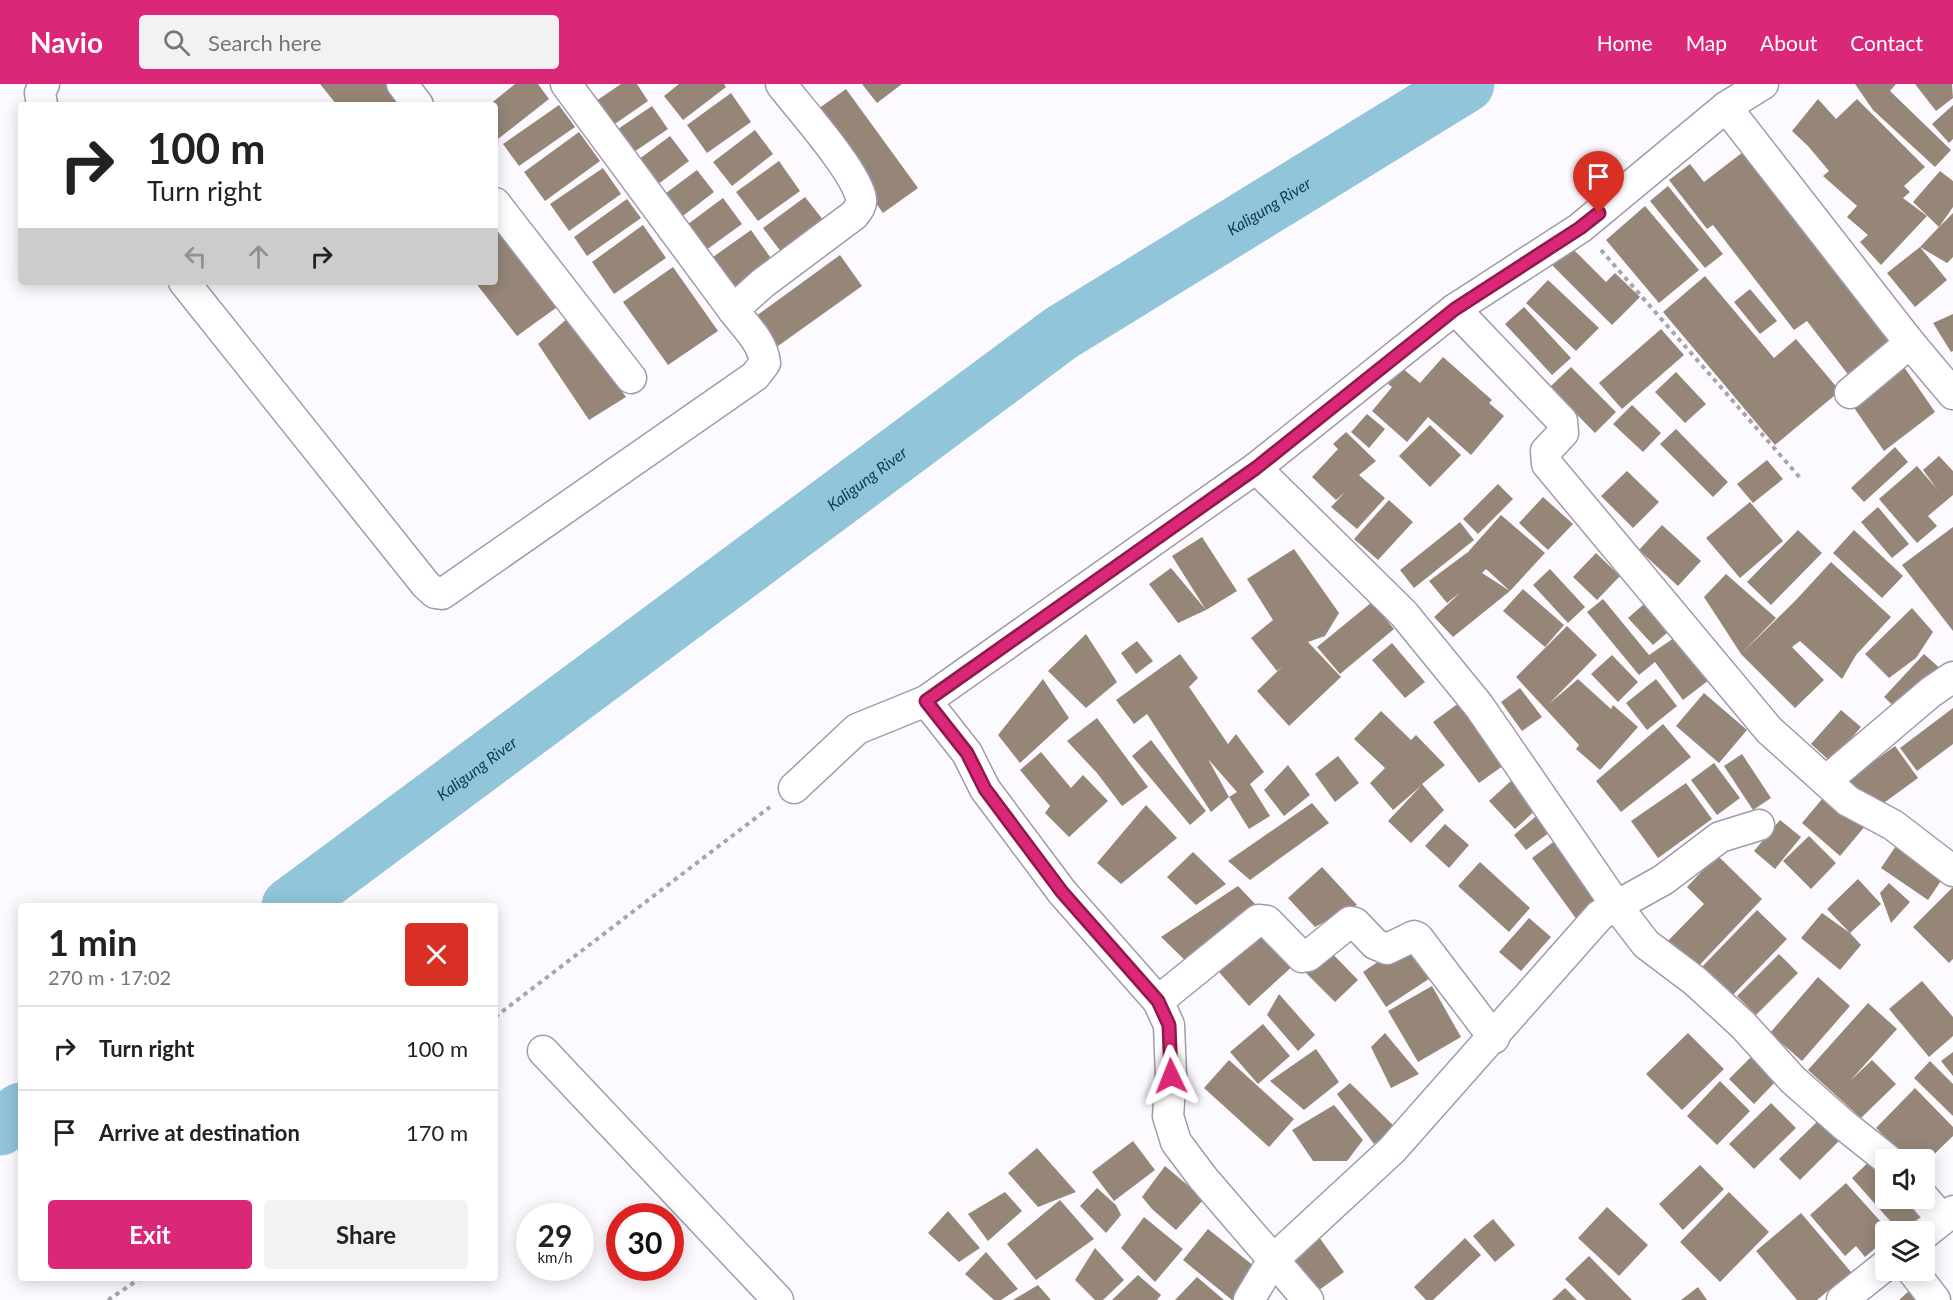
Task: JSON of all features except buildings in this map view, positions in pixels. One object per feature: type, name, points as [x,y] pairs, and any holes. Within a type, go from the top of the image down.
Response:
[{"type":"street","points":[[42,102],[40,93],[44,84]]},
{"type":"street","points":[[402,84],[416,102]]},
{"type":"street","points":[[186,285],[426,585],[435,593],[442,594],[755,376],[765,363],[762,347],[566,84]]},
{"type":"street","points":[[733,310],[763,283],[854,215],[860,207],[861,200],[852,176],[781,84]]},
{"type":"street","points":[[794,788],[857,729],[926,701],[1256,468],[1455,309],[1580,228],[1726,107],[1763,84]]},
{"type":"street","points":[[1726,107],[1910,343],[1953,394]]},
{"type":"street","points":[[498,207],[631,378]]},
{"type":"street","points":[[1455,309],[1562,421],[1563,433],[1546,451],[1547,464],[1769,730],[1848,801],[1893,825],[1953,871]]},
{"type":"street","points":[[1850,393],[1910,343]]},
{"type":"street","points":[[1256,468],[1404,614],[1479,706],[1616,905],[1646,944],[1695,981],[1743,1025],[1793,1080],[1875,1150]]},
{"type":"street","points":[[1826,781],[1931,692],[1953,677]]},
{"type":"street","points":[[926,701],[967,753],[985,789],[1062,892],[1158,1001],[1169,1025],[1171,1076],[1168,1116],[1176,1142],[1203,1178],[1308,1300]]},
{"type":"street","points":[[1249,1300],[1274,1260],[1392,1150],[1494,1038],[1600,915],[1663,880],[1720,837],[1759,825]]},
{"type":"street","points":[[1158,1001],[1258,920],[1267,921],[1302,957],[1308,956],[1350,922],[1355,923],[1375,944],[1387,949],[1414,936],[1418,938],[1494,1038]]},
{"type":"street","points":[[543,1051],[778,1300]]},
{"type":"street","points":[[1842,1300],[1875,1274]]},
{"type":"street","points":[[1920,1281],[1935,1300]]},
{"type":"path","points":[[1580,228],[1627,277],[1802,480]]},
{"type":"path","points":[[498,1015],[794,788]]},
{"type":"path","points":[[108,1300],[136,1281]]},
{"type":"waterway","name":"Kaligung River","points":[[294,903],[1061,333],[1466,84]]},
{"type":"waterway","name":"Kaligung River","points":[[0,1127],[18,1113]]},
{"type":"route","points":[[1171,1076],[1169,1025],[1158,1001],[1062,892],[985,789],[967,753],[926,701],[1256,468],[1455,309],[1580,228],[1599,213]]}]
